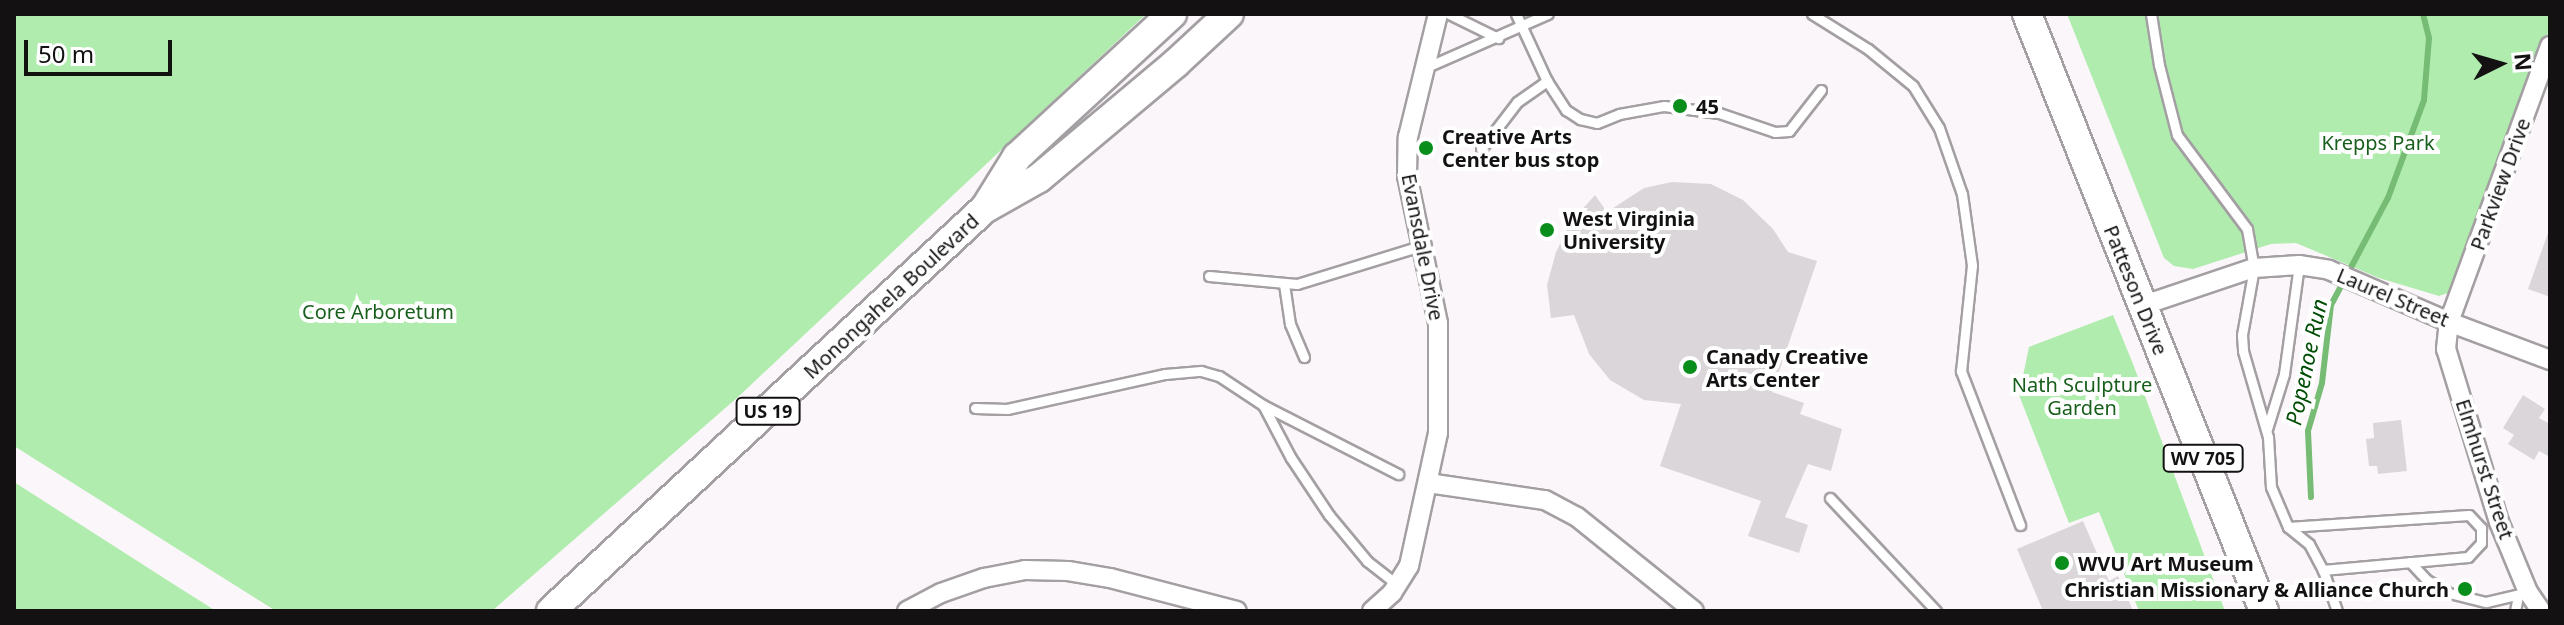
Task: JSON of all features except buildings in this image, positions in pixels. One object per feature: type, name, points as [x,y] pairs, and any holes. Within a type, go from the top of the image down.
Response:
[{"type":"main road","name":"Monongahela Boulevard","points":[[551,611],[984,209],[1039,178],[1229,14]]},
{"type":"main road","name":"Patteson Drive","points":[[2027,14],[2264,611]]},
{"type":"main road","name":"Monongahela Boulevard","points":[[984,209],[1017,157],[1166,17]]},
{"type":"street","name":"Evansdale Drive","points":[[1372,611],[1398,585],[1416,545],[1438,433],[1438,323],[1407,176],[1408,137],[1438,14]]},
{"type":"street","name":"Parkview Drive","points":[[2449,322],[2550,46]]},
{"type":"street","name":"Laurel Street","points":[[2141,306],[2254,268],[2299,265],[2329,270],[2449,322],[2550,360]]},
{"type":"street","name":"Elmhurst Street","points":[[2449,322],[2446,349],[2499,522],[2523,594],[2541,611]]},
{"type":"street","points":[[1428,483],[1545,500],[1577,517],[1694,611]]},
{"type":"street","points":[[907,611],[970,583],[1025,570],[1068,571],[1110,578],[1237,611]]},
{"type":"lane","points":[[1449,14],[1498,38]]},
{"type":"lane","points":[[1516,14],[1547,81],[1566,110],[1580,119],[1597,123],[1643,109],[1693,107],[1775,132],[1789,131],[1821,90]]},
{"type":"lane","points":[[1424,68],[1548,14]]},
{"type":"lane","points":[[1812,14],[1868,49],[1913,86],[1939,128],[1962,194],[1972,265],[1961,371],[2020,525]]},
{"type":"lane","points":[[2151,14],[2159,65],[2177,135],[2247,229],[2254,268],[2242,335],[2243,351],[2267,432],[2271,487],[2288,527],[2309,544],[2323,570],[2337,611]]},
{"type":"lane","points":[[1481,149],[1517,102],[1547,81]]},
{"type":"lane","points":[[1209,276],[1284,284],[1328,277],[1424,245]]},
{"type":"lane","points":[[2267,432],[2284,374],[2299,265]]},
{"type":"lane","points":[[1284,284],[1290,324],[1304,357]]},
{"type":"lane","points":[[975,408],[1007,409],[1165,374],[1201,371],[1233,383],[1263,405],[1398,474]]},
{"type":"lane","points":[[1263,405],[1291,458],[1329,515],[1367,561],[1398,585]]},
{"type":"lane","points":[[1830,498],[1936,611]]},
{"type":"lane","points":[[2288,527],[2469,515],[2481,528],[2481,543],[2468,557],[2323,570]]},
{"type":"lane","points":[[2481,528],[2499,522]]},
{"type":"lane","points":[[2410,562],[2449,593],[2486,602],[2523,594]]},
{"type":"lane","points":[[2515,611],[2523,594]]},
{"type":"green space","name":"Core Arboretum","points":[[14,14],[1146,14],[738,397],[492,611],[276,611],[14,446]]},
{"type":"green space","name":"Krepps Park","points":[[2067,14],[2550,14],[2550,46],[2462,288],[2439,296],[2379,278],[2296,243],[2271,244],[2193,269],[2174,266],[2164,258]]},
{"type":"green space","name":"Nath Sculpture Garden","points":[[2113,315],[2225,611],[2139,611],[2099,512],[2069,523],[2019,395],[2029,347]]},
{"type":"green space","points":[[14,482],[178,587],[216,611],[14,611]]},
{"type":"waterway","name":"Popenoe Run","points":[[2311,497],[2308,431],[2322,383],[2331,305],[2388,198],[2424,100],[2429,38],[2423,14]]},
{"type":"place","name":"45","points":[[1680,106]]},
{"type":"place","name":"Creative Arts Center bus stop","points":[[1426,148]]},
{"type":"place","name":"West Virginia University","points":[[1547,230]]},
{"type":"place","name":"Canady Creative Arts Center","points":[[1690,367]]},
{"type":"place","name":"WVU Art Museum","points":[[2062,563]]},
{"type":"place","name":"Christian Missionary & Alliance Church","points":[[2465,589]]}]
